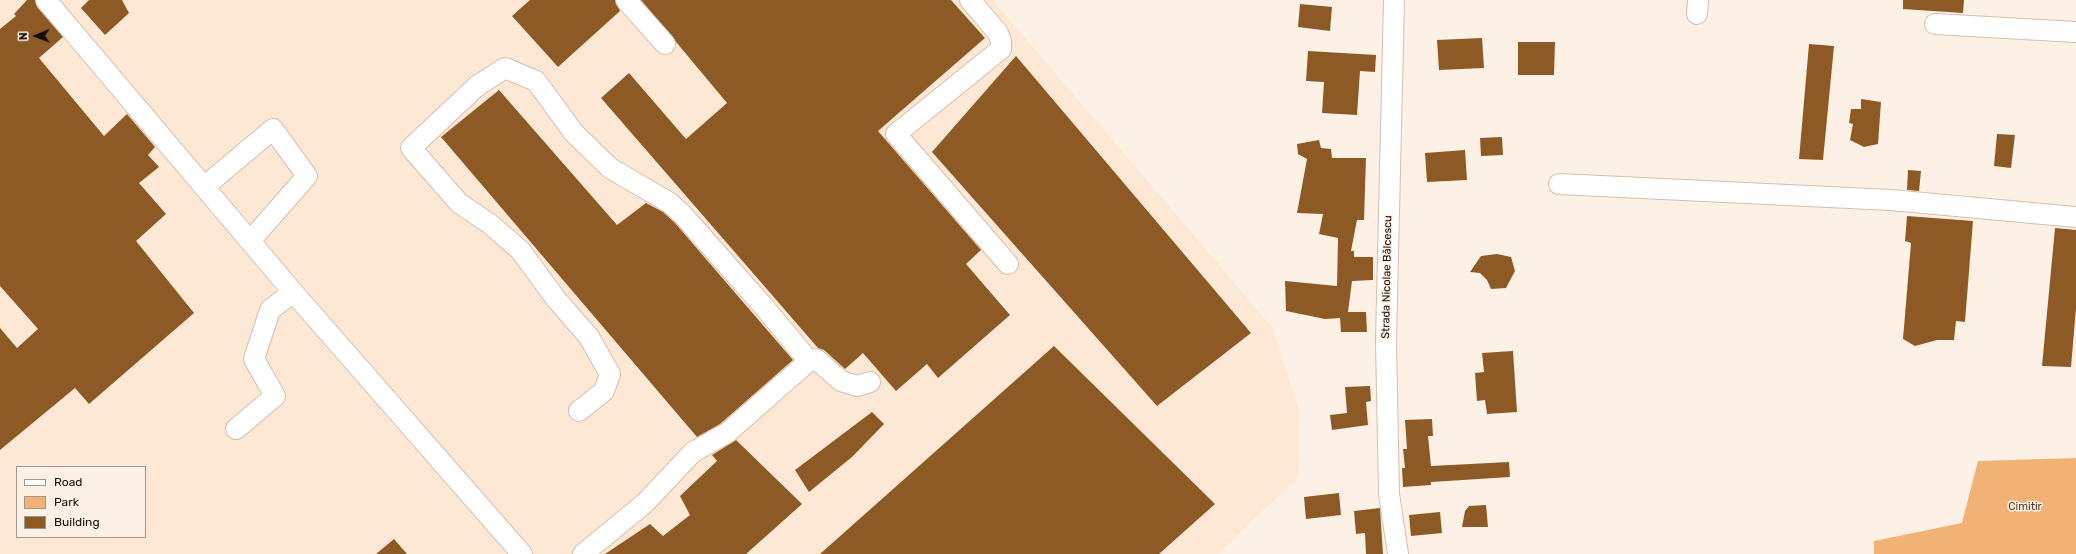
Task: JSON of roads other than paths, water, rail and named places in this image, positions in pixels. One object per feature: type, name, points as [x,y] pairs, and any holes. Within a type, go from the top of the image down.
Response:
[{"type":"street","points":[[46,0],[293,292],[522,554]]},
{"type":"street","points":[[626,0],[665,44]]},
{"type":"street","points":[[970,0],[998,33],[1001,42],[1001,49],[896,134],[1008,264]]},
{"type":"street","name":"Strada Nicolae Bălcescu","points":[[1394,0],[1386,341],[1389,494],[1398,554]]},
{"type":"street","points":[[1935,24],[2076,32]]},
{"type":"street","points":[[580,411],[604,391],[610,374],[589,337],[556,299],[520,250],[490,224],[458,202],[411,148],[478,86],[505,68],[536,81],[574,133],[610,168],[670,203],[683,215],[764,307],[809,361]]},
{"type":"street","points":[[204,187],[273,129],[307,176],[250,241]]},
{"type":"street","points":[[1559,184],[1891,200],[2076,217]]},
{"type":"street","points":[[236,429],[275,396],[254,359],[270,310],[293,292]]},
{"type":"street","points":[[584,554],[645,503],[693,452],[727,433],[809,361],[816,359],[840,381],[857,386],[870,382]]},
{"type":"park label","name":"Cimitir","points":[[2025,507]]}]
